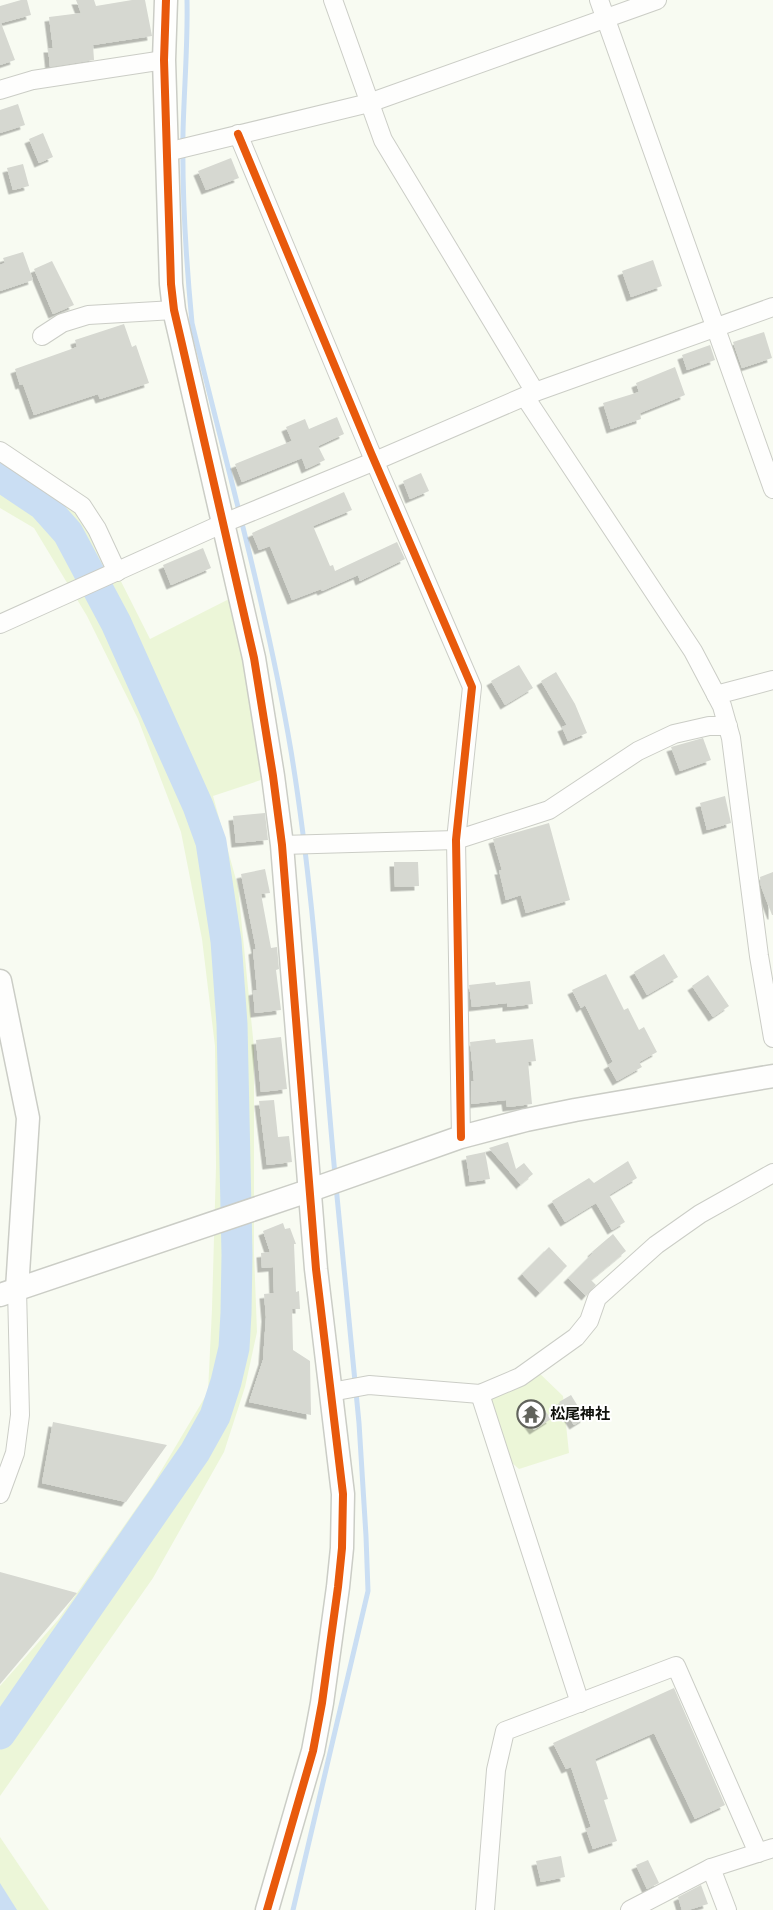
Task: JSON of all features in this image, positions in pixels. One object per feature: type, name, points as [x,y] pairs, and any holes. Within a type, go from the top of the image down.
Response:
[{"type":"street","points":[[166,0],[164,60],[171,284],[174,310],[254,658],[282,845],[308,1191],[344,1494],[338,1587],[322,1703],[313,1751],[267,1910]]},
{"type":"street","points":[[333,0],[383,140],[530,394],[693,651],[722,706],[731,738],[759,956],[773,1038]]},
{"type":"street","points":[[599,0],[773,489]]},
{"type":"street","points":[[167,152],[370,103],[657,0]]},
{"type":"street","points":[[0,90],[33,80],[164,60]]},
{"type":"street","points":[[238,134],[472,687],[456,840],[461,1138]]},
{"type":"street","points":[[0,624],[224,523],[375,461],[530,394],[773,307]]},
{"type":"street","points":[[42,336],[62,324],[88,314],[174,310]]},
{"type":"street","points":[[0,451],[82,506],[97,528],[117,572]]},
{"type":"street","points":[[716,695],[773,680]]},
{"type":"street","points":[[282,845],[456,840],[548,810],[638,751],[674,734],[709,726],[728,726]]},
{"type":"street","points":[[0,981],[28,1118],[9,1292],[20,1415],[15,1453],[0,1494]]},
{"type":"street","points":[[9,1292],[461,1138],[526,1120],[575,1110],[773,1076]]},
{"type":"street","points":[[331,1392],[369,1385],[480,1394],[520,1378],[576,1337],[589,1321],[597,1298],[656,1245],[700,1214],[773,1173]]},
{"type":"street","points":[[480,1394],[580,1703]]},
{"type":"street","points":[[485,1910],[496,1770],[505,1732],[676,1666],[766,1850],[711,1868],[663,1891],[630,1910]]},
{"type":"street","points":[[711,1868],[727,1910]]},
{"type":"green space","points":[[0,451],[86,512],[150,639],[237,595],[273,776],[213,796],[238,887],[254,1048],[254,1253],[257,1332],[245,1387],[224,1452],[153,1578],[0,1796],[0,1686],[58,1620],[152,1486],[208,1392],[216,1167],[215,1046],[202,939],[181,832],[138,719],[87,616],[34,528],[0,508]]},
{"type":"green space","points":[[534,1368],[563,1396],[569,1453],[519,1469],[498,1451],[480,1394]]},
{"type":"green space","points":[[0,1837],[49,1910],[0,1910]]},
{"type":"water","points":[[0,1883],[17,1910],[0,1910]]},
{"type":"building","points":[[27,0],[31,15],[1,23],[15,60],[0,65],[0,6]]},
{"type":"building","points":[[76,0],[94,0],[96,6],[132,0],[145,0],[152,36],[93,45],[94,60],[50,67],[48,48],[53,48],[49,17],[81,13]]},
{"type":"building","points":[[18,104],[25,125],[0,133],[0,110]]},
{"type":"building","points":[[43,133],[53,157],[39,163],[29,139]]},
{"type":"building","points":[[231,158],[239,178],[206,190],[198,171]]},
{"type":"building","points":[[23,164],[29,186],[13,190],[7,168]]},
{"type":"building","points":[[23,252],[33,280],[0,291],[0,265],[5,263],[3,258]]},
{"type":"building","points":[[653,260],[662,286],[631,297],[622,271]]},
{"type":"building","points":[[52,261],[74,305],[53,314],[34,269]]},
{"type":"building","points":[[124,324],[132,347],[136,345],[149,383],[100,399],[98,394],[34,415],[23,384],[20,385],[15,369],[77,347],[75,340]]},
{"type":"building","points":[[764,332],[772,358],[742,368],[733,342]]},
{"type":"building","points":[[710,345],[715,360],[687,370],[682,355]]},
{"type":"building","points":[[675,367],[685,395],[640,413],[641,419],[611,429],[603,403],[639,392],[636,383]]},
{"type":"building","points":[[337,417],[344,434],[318,446],[325,460],[306,469],[302,458],[242,482],[235,464],[292,441],[286,427],[305,419],[309,429]]},
{"type":"building","points":[[421,473],[429,491],[410,499],[403,481]]},
{"type":"building","points":[[344,492],[352,510],[313,526],[330,566],[333,565],[335,571],[397,542],[405,559],[360,581],[358,575],[322,591],[321,589],[292,600],[270,546],[259,550],[252,533]]},
{"type":"building","points":[[203,548],[211,568],[171,585],[163,565]]},
{"type":"building","points":[[519,665],[533,688],[505,705],[491,681]]},
{"type":"building","points":[[556,672],[575,704],[587,733],[568,741],[562,727],[567,725],[541,681]]},
{"type":"building","points":[[703,738],[711,760],[680,771],[671,747]]},
{"type":"building","points":[[725,796],[731,823],[707,830],[700,803]]},
{"type":"building","points":[[265,813],[268,840],[236,843],[233,816]]},
{"type":"building","points":[[549,823],[570,900],[526,913],[521,895],[506,900],[499,870],[502,870],[493,839]]},
{"type":"building","points":[[394,862],[418,862],[419,886],[395,887]]},
{"type":"building","points":[[265,869],[270,893],[261,894],[271,948],[277,947],[279,969],[276,970],[281,1010],[255,1013],[253,991],[257,990],[253,950],[256,949],[241,874]]},
{"type":"building","points":[[773,872],[772,915],[761,886],[760,877]]},
{"type":"building","points":[[664,954],[678,977],[647,995],[634,972]]},
{"type":"building","points":[[606,974],[624,1010],[628,1008],[639,1030],[644,1027],[657,1052],[639,1062],[642,1067],[617,1081],[608,1065],[613,1062],[585,1005],[581,1008],[572,990]]},
{"type":"building","points":[[708,975],[729,1006],[713,1017],[692,986]]},
{"type":"building","points":[[530,981],[533,1004],[507,1007],[507,1003],[472,1007],[469,985],[495,982],[496,985]]},
{"type":"building","points":[[281,1037],[287,1089],[261,1092],[256,1040]]},
{"type":"building","points":[[495,1039],[496,1043],[533,1039],[536,1061],[528,1062],[532,1104],[507,1107],[506,1100],[471,1104],[471,1081],[474,1081],[470,1042]]},
{"type":"building","points":[[274,1100],[278,1137],[289,1136],[292,1162],[267,1165],[259,1101]]},
{"type":"building","points":[[508,1142],[516,1169],[524,1163],[533,1174],[521,1184],[522,1186],[489,1148]]},
{"type":"building","points":[[485,1152],[490,1179],[470,1182],[466,1156]]},
{"type":"building","points":[[628,1161],[637,1178],[609,1195],[625,1222],[612,1230],[596,1203],[565,1222],[552,1201],[589,1178],[594,1183]]},
{"type":"building","points":[[283,1223],[285,1229],[290,1228],[296,1244],[294,1244],[296,1292],[299,1291],[300,1309],[292,1309],[293,1350],[310,1361],[311,1415],[249,1402],[263,1360],[266,1317],[264,1294],[274,1293],[273,1267],[262,1268],[261,1253],[270,1252],[263,1231]]},
{"type":"building","points":[[613,1234],[626,1251],[591,1280],[596,1285],[586,1296],[568,1278],[592,1252]]},
{"type":"building","points":[[549,1247],[567,1266],[540,1293],[522,1274]]},
{"type":"building","points":[[571,1395],[585,1418],[574,1425],[559,1402]]},
{"type":"building","points":[[539,1402],[551,1419],[534,1430],[522,1414]]},
{"type":"building","points":[[53,1422],[167,1445],[126,1502],[42,1483]]},
{"type":"building","points":[[0,1572],[77,1593],[0,1684]]},
{"type":"building","points":[[674,1688],[725,1805],[695,1819],[654,1733],[595,1759],[608,1799],[604,1800],[617,1841],[593,1849],[586,1829],[591,1827],[571,1767],[566,1769],[553,1743]]},
{"type":"building","points":[[561,1856],[565,1877],[541,1882],[536,1861]]},
{"type":"building","points":[[648,1860],[659,1883],[647,1889],[636,1865]]},
{"type":"building","points":[[701,1885],[708,1904],[682,1910],[678,1897]]},
{"type":"waterway","points":[[187,0],[183,180],[186,252],[192,323],[258,590],[291,751],[312,910],[335,1175]]},
{"type":"waterway","points":[[0,476],[43,505],[68,533],[116,623],[198,806],[211,842],[226,941],[232,1024],[237,1255],[234,1348],[215,1416],[195,1452],[0,1734]]},
{"type":"waterway","points":[[293,1910],[368,1591],[359,1423],[336,1186]]},
{"type":"cycle path","points":[[166,0],[164,60],[171,284],[174,310],[254,658],[273,776],[282,845],[316,1269],[343,1494],[342,1548],[322,1703],[313,1751],[267,1910]]},
{"type":"cycle path","points":[[238,134],[371,453],[472,687],[456,840],[461,1137]]},
{"type":"place","name":"松尾神社","points":[[531,1414]]}]
